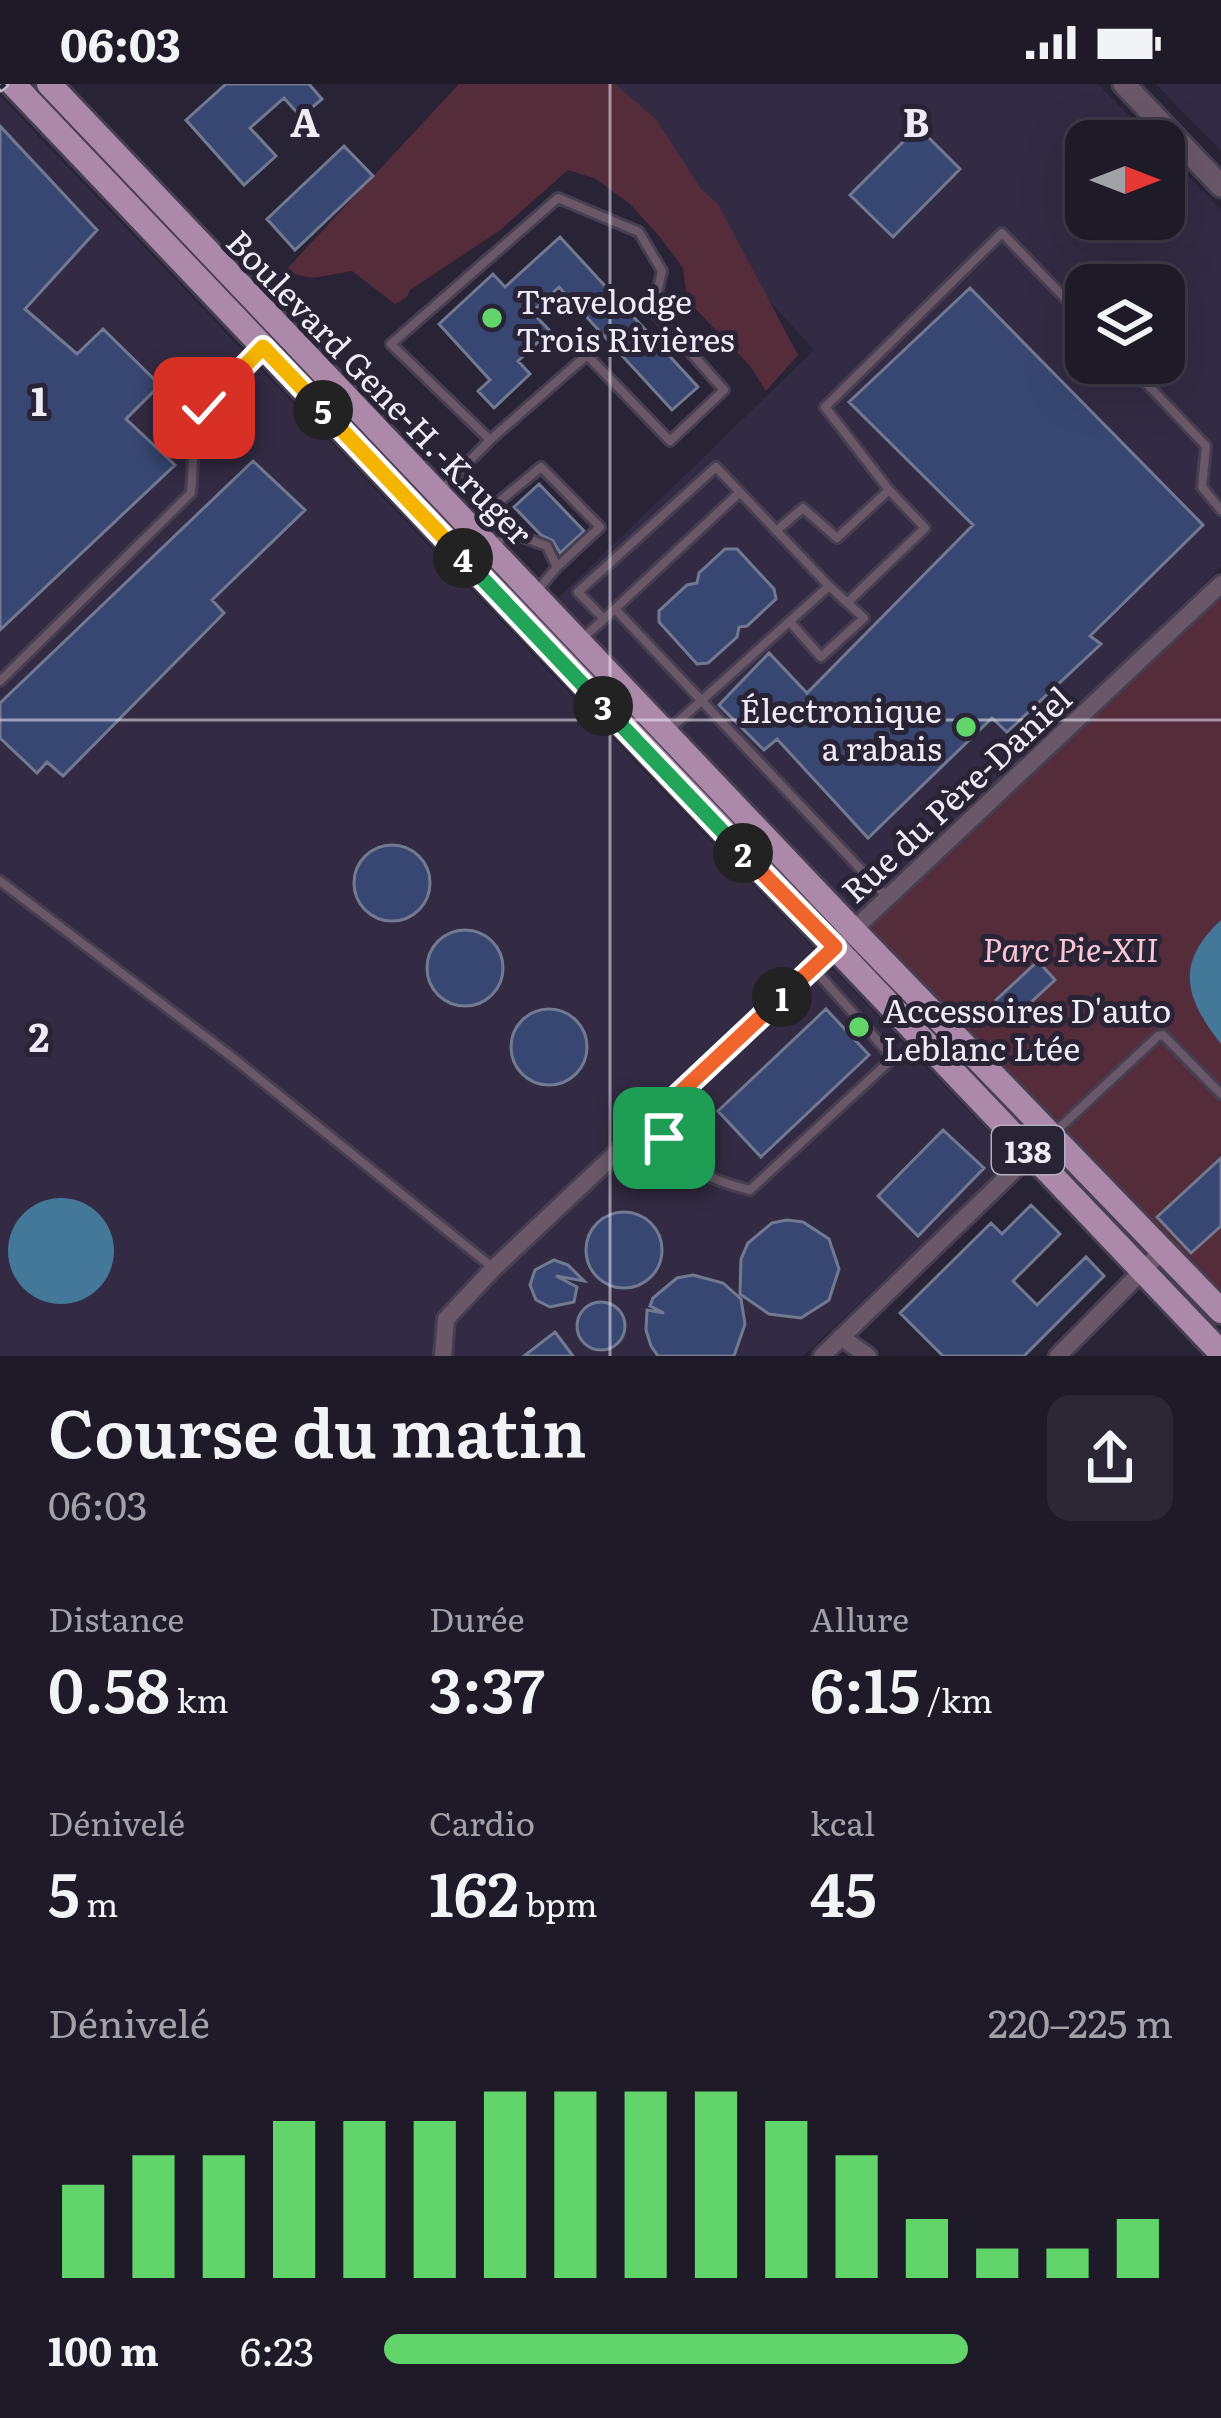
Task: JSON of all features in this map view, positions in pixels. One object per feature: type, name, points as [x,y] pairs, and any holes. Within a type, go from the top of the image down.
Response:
[{"type":"main road","name":"Boulevard Gene-H.-Kruger","points":[[14,84],[646,751],[1052,1134],[1221,1311]]},
{"type":"main road","name":"Boulevard Gene-H.-Kruger","points":[[49,84],[665,733],[844,939],[926,1043],[1221,1352]]},
{"type":"street","points":[[1124,84],[1221,185]]},
{"type":"street","name":"Rue du Père-Daniel","points":[[443,1356],[446,1319],[494,1268],[1221,584]]},
{"type":"street","points":[[646,751],[665,733]]},
{"type":"street","points":[[821,1356],[1052,1134]]},
{"type":"street","points":[[1058,1356],[1162,1251]]},
{"type":"street","points":[[841,1337],[868,1356]]},
{"type":"lane","points":[[422,515],[437,493],[490,440],[587,355],[670,441],[724,390],[653,310],[662,272],[639,232],[558,198],[391,344],[490,440]]},
{"type":"lane","points":[[848,602],[926,528],[825,407],[1003,232],[1065,298]]},
{"type":"lane","points":[[0,681],[176,512],[191,493],[195,427],[204,408],[283,330]]},
{"type":"lane","points":[[1147,384],[1206,446],[1202,487],[1221,510]]},
{"type":"lane","points":[[534,595],[600,527],[541,466],[495,505],[514,534],[547,546],[557,567]]},
{"type":"lane","points":[[604,619],[578,592],[716,467],[864,618],[821,657],[790,622]]},
{"type":"lane","points":[[776,531],[803,508],[837,538],[890,490]]},
{"type":"lane","points":[[579,642],[739,493]]},
{"type":"lane","points":[[488,546],[514,534]]},
{"type":"lane","points":[[665,733],[830,586]]},
{"type":"lane","points":[[615,609],[887,898]]},
{"type":"lane","points":[[0,881],[232,1057],[494,1268]]},
{"type":"lane","points":[[813,968],[893,1058]]},
{"type":"lane","points":[[1052,1134],[1158,1036],[1163,1035],[1221,1094]]},
{"type":"lane","points":[[650,1121],[678,1154],[711,1181],[750,1190],[893,1058],[907,1057],[926,1043]]},
{"type":"shaded area","points":[[573,84],[1098,84],[1133,120],[1065,120],[1065,240],[1185,240],[1185,173],[1221,210],[1221,567],[852,929],[550,606],[814,350]]},
{"type":"shaded area","points":[[1156,84],[1221,84],[1221,151]]},
{"type":"shaded area","points":[[0,96],[1013,1158],[803,1356],[0,1356]]},
{"type":"green space","points":[[459,84],[615,84],[656,119],[701,189],[718,204],[798,355],[766,391],[750,366],[687,300],[683,268],[660,237],[630,204],[596,179],[568,170],[499,231],[395,304],[352,271],[313,278],[284,272]]},
{"type":"green space","name":"Parc Pie-XII","points":[[1221,593],[1221,1306],[858,940]]},
{"type":"water","points":[[1221,920],[1221,1044],[1199,1011],[1190,980],[1196,951]]},
{"type":"water","points":[[61,1198],[81,1202],[99,1213],[110,1231],[114,1251],[110,1271],[99,1289],[81,1300],[61,1304],[41,1300],[23,1289],[12,1271],[8,1251],[12,1231],[23,1213],[41,1202]]},
{"type":"building","points":[[226,84],[309,84],[322,99],[301,117],[284,98],[250,128],[276,156],[244,185],[186,120]]},
{"type":"building","points":[[0,126],[97,230],[25,309],[77,354],[103,329],[160,385],[126,419],[175,465],[0,630]]},
{"type":"building","points":[[918,127],[960,169],[893,237],[850,195]]},
{"type":"building","points":[[344,146],[373,176],[295,250],[267,219]]},
{"type":"building","name":"Travelodge Trois Rivières","points":[[560,237],[698,387],[672,410],[559,287],[532,312],[550,331],[518,361],[530,374],[494,408],[478,391],[490,380],[439,324],[493,274],[505,287]]},
{"type":"building","points":[[970,288],[1203,525],[1090,636],[1101,644],[1007,732],[992,718],[868,838],[777,739],[764,750],[719,705],[769,653],[807,693],[973,525],[849,402]]},
{"type":"building","points":[[253,461],[305,510],[212,600],[224,613],[63,776],[47,762],[37,773],[0,738],[0,703]]},
{"type":"building","points":[[539,484],[584,531],[560,553],[514,507]]},
{"type":"building","points":[[725,549],[737,549],[774,589],[776,599],[747,626],[739,627],[737,637],[708,663],[697,664],[659,622],[659,611],[687,585],[697,583],[699,573]]},
{"type":"building","points":[[392,845],[419,856],[430,883],[419,910],[392,921],[365,910],[354,883],[365,856]]},
{"type":"building","points":[[465,930],[492,941],[503,968],[492,995],[465,1006],[438,995],[427,968],[438,941]]},
{"type":"building","points":[[1038,961],[1055,980],[1014,1018],[996,1000]]},
{"type":"building","points":[[549,1009],[576,1020],[587,1047],[576,1074],[549,1085],[522,1074],[511,1047],[522,1020]]},
{"type":"building","points":[[826,1009],[869,1055],[761,1157],[718,1111]]},
{"type":"building","points":[[943,1130],[984,1168],[918,1236],[878,1196]]},
{"type":"building","points":[[1221,1158],[1221,1226],[1191,1253],[1157,1217]]},
{"type":"building","points":[[1031,1205],[1060,1234],[1013,1281],[1037,1305],[1086,1257],[1104,1276],[1024,1356],[943,1356],[900,1313],[991,1223],[1002,1234]]},
{"type":"building","points":[[624,1212],[651,1223],[662,1250],[651,1277],[624,1288],[597,1277],[586,1250],[597,1223]]},
{"type":"building","points":[[803,1222],[829,1239],[839,1269],[829,1300],[801,1318],[769,1314],[740,1294],[741,1259],[748,1243],[772,1223]]},
{"type":"building","points":[[554,1260],[568,1265],[584,1281],[556,1276],[577,1287],[574,1302],[550,1307],[536,1300],[530,1285],[535,1270]]},
{"type":"building","points":[[693,1275],[723,1283],[741,1299],[745,1324],[734,1356],[658,1356],[651,1346],[647,1310],[664,1313],[650,1306],[653,1298],[677,1278]]},
{"type":"building","points":[[601,1302],[618,1309],[625,1326],[618,1343],[601,1350],[584,1343],[577,1326],[584,1309]]},
{"type":"building","points":[[555,1332],[573,1356],[524,1356]]},
{"type":"railway","points":[[0,88],[5,84]]},
{"type":"place","name":"Travelodge Trois Rivières","points":[[492,318]]},
{"type":"place","name":"Électronique a rabais","points":[[966,727]]},
{"type":"place","name":"Accessoires D'auto Leblanc Ltée","points":[[859,1027]]},
{"type":"route","points":[[204,408],[263,347],[835,947],[650,1121],[664,1138]]}]
